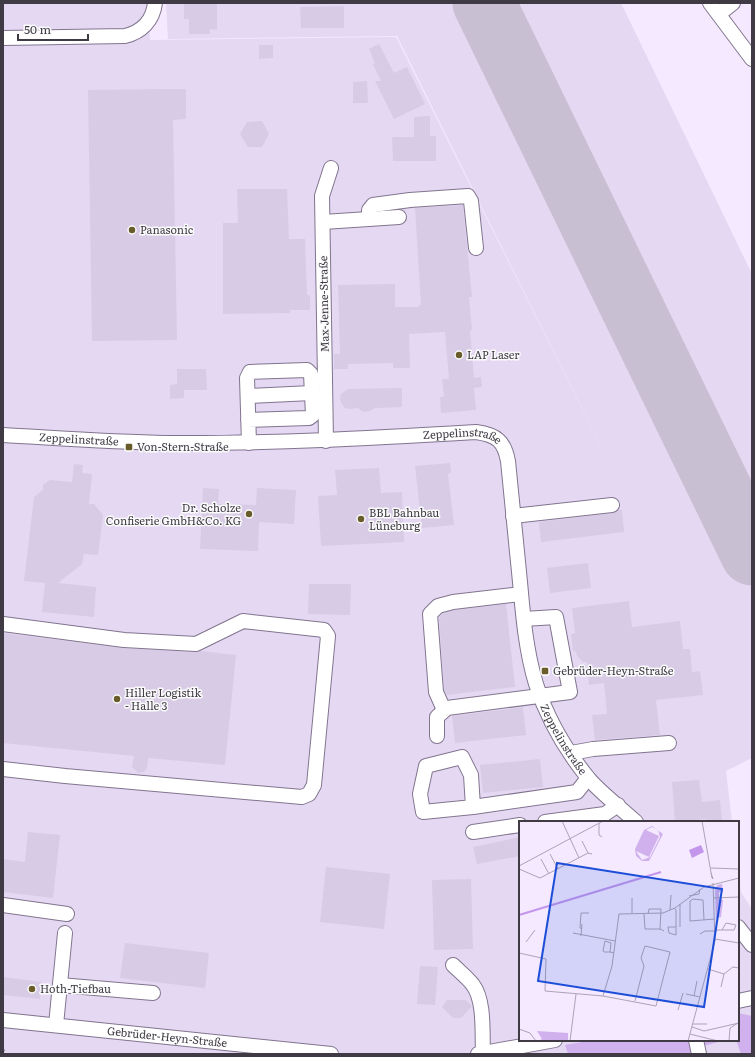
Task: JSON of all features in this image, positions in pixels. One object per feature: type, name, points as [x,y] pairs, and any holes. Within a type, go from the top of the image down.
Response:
[{"type":"street","points":[[3,38],[125,36],[139,31],[146,25],[153,12],[155,3]]},
{"type":"street","points":[[710,3],[752,59]]},
{"type":"street","points":[[719,14],[733,3]]},
{"type":"street","name":"Max-Jenne-Straße","points":[[326,441],[322,196],[331,168]]},
{"type":"street","points":[[370,219],[369,210],[373,205],[410,200],[468,196],[471,202],[476,248]]},
{"type":"street","points":[[323,222],[399,217]]},
{"type":"street","points":[[248,420],[309,418],[313,414],[311,374],[307,370],[250,372],[247,378],[248,396],[248,420],[249,443]]},
{"type":"street","points":[[248,396],[312,393]]},
{"type":"street","name":"Zeppelinstraße","points":[[3,435],[165,443],[249,443],[326,441],[476,432],[488,434],[498,440],[505,449],[508,461],[529,658],[541,696],[557,730],[588,778],[635,821]]},
{"type":"street","points":[[513,516],[612,505]]},
{"type":"street","points":[[444,710],[436,692],[430,614],[438,606],[453,602],[521,594]]},
{"type":"street","points":[[437,736],[437,717],[447,708],[570,692],[556,617],[524,620]]},
{"type":"street","points":[[3,624],[124,640],[196,644],[243,621],[324,630],[328,636],[314,785],[309,794],[302,797],[3,769]]},
{"type":"street","points":[[571,753],[593,749],[669,743]]},
{"type":"street","points":[[473,807],[471,775],[462,757],[426,766],[420,794],[423,812],[473,807],[577,792],[588,778]]},
{"type":"street","points":[[552,821],[605,814],[618,805]]},
{"type":"street","points":[[474,832],[519,825]]},
{"type":"street","points":[[3,905],[67,914]]},
{"type":"street","points":[[739,928],[752,945]]},
{"type":"street","points":[[56,1026],[65,932]]},
{"type":"street","points":[[453,965],[473,984],[477,992],[484,1053],[550,1041]]},
{"type":"street","points":[[60,985],[153,993]]},
{"type":"street","points":[[739,1001],[752,998]]},
{"type":"street","name":"Gebrüder-Heyn-Straße","points":[[3,1020],[240,1049],[331,1054]]},
{"type":"street","points":[[696,1041],[699,1054]]},
{"type":"shaded area","points":[[3,3],[148,3],[150,40],[396,37],[625,495],[397,36],[168,39],[166,3],[621,3],[752,274],[752,758],[726,771],[732,821],[519,821],[519,1041],[739,1041],[739,877],[741,892],[752,909],[752,1054],[3,1054]]},
{"type":"shaded area","points":[[739,1013],[752,1016],[752,1054],[741,1054],[736,1041],[739,1041]]},
{"type":"shaded area","points":[[587,1041],[722,1041],[692,1049],[690,1054],[568,1054],[565,1045]]},
{"type":"building","points":[[184,3],[217,3],[217,30],[210,29],[210,34],[189,34],[189,19],[184,19]]},
{"type":"building","points":[[344,6],[344,28],[301,28],[300,7]]},
{"type":"building","points":[[379,44],[394,73],[407,67],[425,104],[394,119],[375,81],[381,81],[373,64],[375,63],[369,49]]},
{"type":"building","points":[[259,45],[273,45],[273,58],[259,59]]},
{"type":"building","points":[[367,81],[368,103],[353,103],[353,82]]},
{"type":"building","name":"Panasonic","points":[[186,89],[186,119],[173,120],[177,340],[92,341],[88,90]]},
{"type":"building","points":[[430,116],[430,136],[436,136],[436,161],[393,161],[392,137],[414,137],[414,117]]},
{"type":"building","points":[[262,121],[269,134],[262,147],[248,147],[240,134],[247,122]]},
{"type":"building","points":[[237,189],[287,189],[289,239],[305,239],[307,294],[310,296],[310,310],[290,310],[290,313],[223,314],[223,223],[238,223]]},
{"type":"building","points":[[463,205],[472,297],[469,297],[474,378],[481,377],[482,387],[474,388],[476,410],[441,413],[440,397],[444,397],[442,379],[449,379],[445,332],[409,334],[410,368],[393,368],[393,363],[348,364],[348,369],[334,369],[334,354],[340,354],[338,285],[395,284],[395,307],[419,307],[419,305],[421,305],[415,208]]},
{"type":"building","points":[[177,369],[206,369],[207,390],[184,390],[184,398],[170,399],[170,385],[177,384]]},
{"type":"building","points":[[402,388],[402,407],[375,408],[370,411],[363,412],[358,408],[345,408],[340,399],[341,394],[348,389]]},
{"type":"building","points":[[450,463],[451,473],[448,474],[454,525],[422,528],[415,466]]},
{"type":"building","points":[[74,464],[83,465],[82,473],[92,474],[89,504],[94,504],[103,515],[98,555],[84,554],[82,564],[58,583],[96,587],[94,617],[42,612],[45,583],[24,581],[34,497],[43,490],[43,485],[50,480],[72,482]]},
{"type":"building","name":"BBL Bahnbau Lüneburg","points":[[379,468],[381,493],[402,492],[404,542],[321,546],[318,496],[337,495],[335,470]]},
{"type":"building","name":"Dr. Scholze Confiserie GmbH&Co. KG","points":[[203,488],[219,489],[218,504],[256,505],[257,488],[296,490],[294,524],[259,522],[258,551],[200,549]]},
{"type":"building","points":[[618,510],[622,510],[624,532],[541,542],[539,522],[613,513]]},
{"type":"building","points":[[588,563],[591,588],[550,593],[547,568]]},
{"type":"building","points":[[309,584],[351,584],[350,615],[308,614]]},
{"type":"building","points":[[629,601],[632,627],[680,621],[683,649],[690,649],[692,672],[700,671],[703,695],[656,700],[660,735],[595,740],[592,715],[607,714],[604,683],[589,685],[587,662],[583,662],[577,656],[576,652],[573,651],[571,634],[575,633],[572,608]]},
{"type":"building","points":[[506,604],[515,687],[447,695],[444,690],[439,619],[443,613],[455,610]]},
{"type":"building","name":"Hiller Logistik - Halle 3","points":[[3,633],[123,648],[201,651],[236,655],[225,765],[148,758],[147,768],[144,772],[138,773],[132,767],[134,756],[3,743]]},
{"type":"building","points":[[523,707],[526,735],[455,743],[452,716]]},
{"type":"building","points":[[540,759],[543,787],[483,793],[480,765]]},
{"type":"building","points":[[699,780],[702,802],[720,800],[722,821],[707,821],[706,819],[675,821],[672,782]]},
{"type":"building","points":[[28,832],[60,835],[53,898],[3,892],[3,859],[25,862]]},
{"type":"building","points":[[519,837],[519,856],[477,864],[473,847]]},
{"type":"building","points":[[326,867],[390,874],[384,929],[320,922]]},
{"type":"building","points":[[471,879],[473,949],[434,950],[432,880]]},
{"type":"building","points":[[125,943],[209,953],[205,988],[120,978]]},
{"type":"building","points":[[420,966],[438,967],[435,1005],[417,1004]]},
{"type":"building","points":[[3,977],[42,982],[40,999],[3,995]]},
{"type":"building","points":[[447,1000],[466,1000],[472,1006],[461,1018],[453,1018],[442,1007]]},
{"type":"runway","points":[[484,3],[752,554]]},
{"type":"railway","points":[[3,1050],[6,1054]]},
{"type":"place","name":"Panasonic","points":[[132,230]]},
{"type":"place","name":"LAP Laser","points":[[459,355]]},
{"type":"place","name":"Von-Stern-Straße","points":[[129,447]]},
{"type":"place","name":"Dr. Scholze Confiserie GmbH&Co. KG","points":[[249,514]]},
{"type":"place","name":"BBL Bahnbau Lüneburg","points":[[361,519]]},
{"type":"place","name":"Gebrüder-Heyn-Straße","points":[[545,671]]},
{"type":"place","name":"Hiller Logistik - Halle 3","points":[[117,699]]},
{"type":"place","name":"Hoth-Tiefbau","points":[[32,989]]}]
